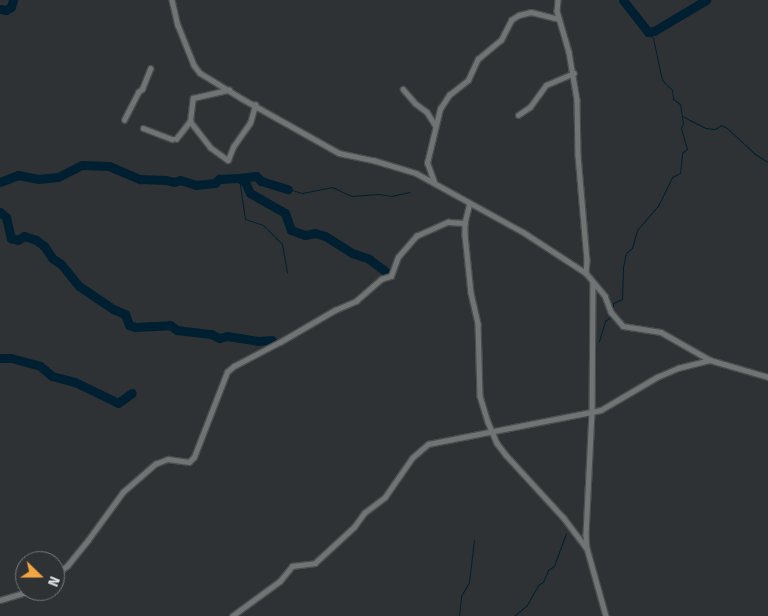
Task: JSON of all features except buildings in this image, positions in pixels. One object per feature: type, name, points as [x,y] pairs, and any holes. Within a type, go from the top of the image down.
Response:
[{"type":"street","points":[[172,0],[178,25],[198,71],[342,154],[370,159],[411,171],[434,182],[530,237],[586,273],[605,296],[612,312],[623,326],[666,334],[710,360],[768,377]]},
{"type":"street","points":[[558,0],[559,19],[574,73],[577,100],[580,185],[587,260],[586,273]]},
{"type":"street","points":[[434,182],[427,163],[435,125],[440,109],[448,95],[468,80],[478,59],[502,40],[512,20],[520,15],[531,12],[559,19]]},
{"type":"street","points":[[124,120],[138,92],[142,89],[150,69]]},
{"type":"street","points":[[518,115],[530,107],[546,85],[574,73]]},
{"type":"street","points":[[403,89],[415,103],[427,112],[435,125]]},
{"type":"street","points":[[143,128],[172,139],[182,134],[190,121],[193,98],[229,90]]},
{"type":"street","points":[[190,121],[210,147],[228,160],[232,147],[250,123],[255,105]]},
{"type":"street","points":[[470,203],[464,223],[471,293],[479,332],[480,396],[492,433],[506,455],[564,518],[587,548]]},
{"type":"street","points":[[65,567],[88,540],[119,497],[155,464],[168,459],[189,462],[194,457],[227,372],[234,366],[335,310],[356,301],[381,279],[391,276],[398,257],[416,236],[448,222],[464,223]]},
{"type":"street","points":[[593,282],[592,412],[587,548],[606,616]]},
{"type":"street","points":[[232,616],[280,581],[292,566],[315,563],[354,527],[364,513],[385,497],[420,450],[428,444],[604,410],[666,373],[710,360]]},
{"type":"street","points":[[0,600],[15,596]]},
{"type":"waterway","points":[[0,9],[6,10],[11,7],[13,0]]},
{"type":"waterway","points":[[623,0],[648,32],[654,31],[706,0]]},
{"type":"waterway","points":[[613,311],[613,303],[622,299],[623,267],[626,253],[632,248],[637,230],[658,206],[672,177],[680,173],[682,153],[687,149],[681,128],[683,123],[680,104],[673,99],[672,90],[662,80],[653,38],[648,32]]},
{"type":"waterway","points":[[682,116],[706,128],[715,129],[721,125],[727,128],[755,154],[768,162]]},
{"type":"waterway","points":[[0,182],[18,175],[39,179],[58,177],[82,165],[109,166],[140,179],[174,182],[180,180],[196,185],[215,183],[219,179],[239,178],[245,182],[250,193],[285,213],[291,230],[305,235],[315,233],[325,236],[352,253],[369,259],[390,275]]},
{"type":"waterway","points":[[239,178],[256,176],[261,181],[288,189]]},
{"type":"waterway","points":[[239,178],[245,219],[263,225],[282,244],[287,273]]},
{"type":"waterway","points":[[288,189],[302,193],[332,187],[351,196],[379,194],[391,196],[410,192]]},
{"type":"waterway","points":[[0,212],[6,217],[11,238],[18,240],[24,236],[36,240],[44,246],[52,258],[61,264],[79,286],[113,309],[125,314],[129,325],[135,327],[170,325],[177,330],[211,334],[219,338],[227,336],[258,341],[272,340]]},
{"type":"waterway","points":[[599,341],[605,321],[612,316]]},
{"type":"waterway","points":[[0,358],[11,358],[40,366],[52,376],[75,382],[118,403],[132,393]]},
{"type":"waterway","points":[[514,616],[527,605],[538,585],[543,582],[548,570],[554,566],[566,533]]},
{"type":"waterway","points":[[459,616],[461,596],[469,582],[474,540]]}]
